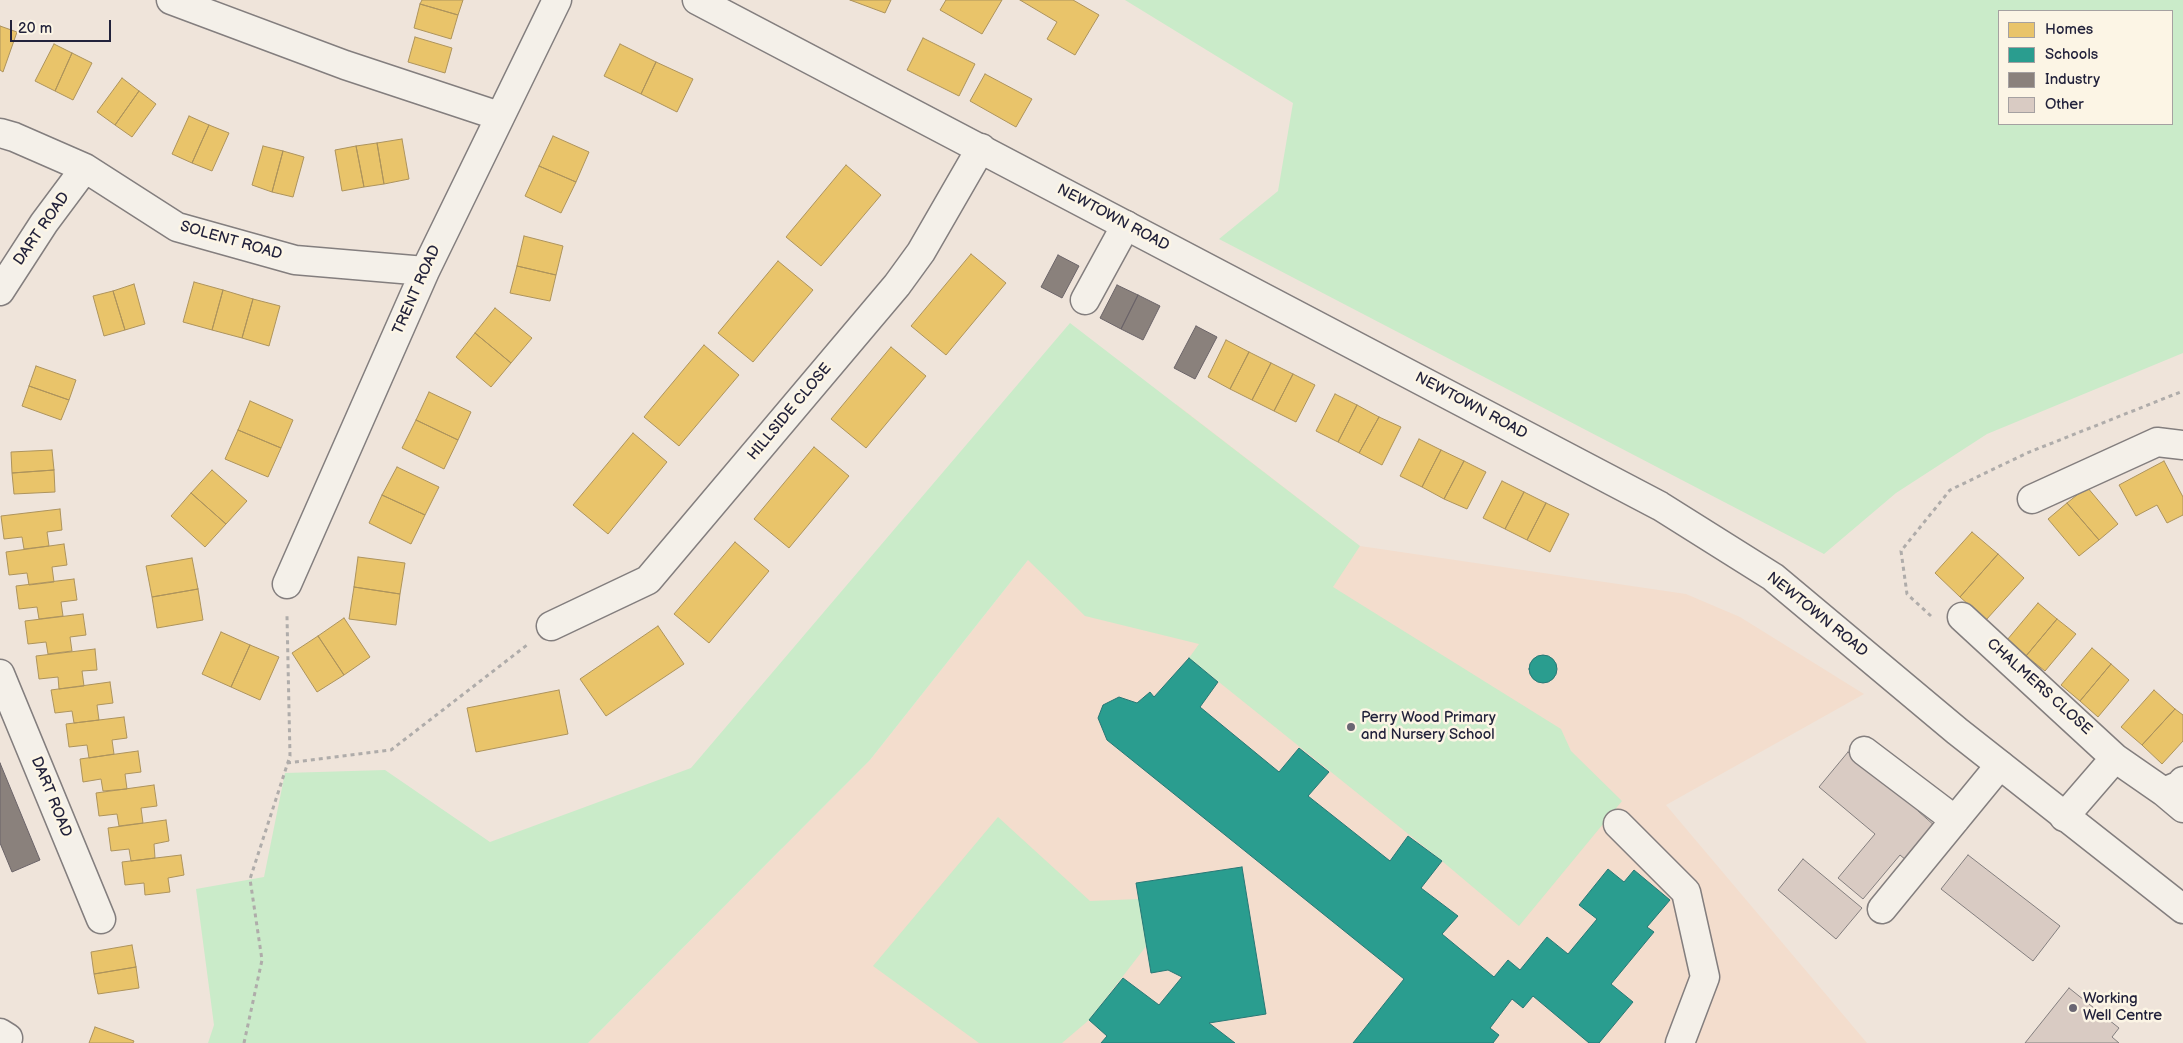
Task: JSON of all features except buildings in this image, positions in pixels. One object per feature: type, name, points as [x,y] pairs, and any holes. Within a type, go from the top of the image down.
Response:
[{"type":"street","points":[[171,0],[345,65],[499,116]]},
{"type":"street","name":"TRENT ROAD","points":[[287,584],[425,271],[557,0]]},
{"type":"street","name":"NEWTOWN ROAD","points":[[697,0],[1660,506],[1773,577],[2064,817],[2183,909]]},
{"type":"street","name":"SOLENT ROAD","points":[[0,134],[14,137],[85,168],[177,226],[295,260],[425,271]]},
{"type":"street","name":"HILLSIDE CLOSE","points":[[551,626],[648,580],[897,285],[921,252],[981,148]]},
{"type":"street","name":"DART ROAD","points":[[0,291],[44,223],[85,168]]},
{"type":"street","points":[[1085,300],[1126,225]]},
{"type":"street","points":[[2032,499],[2157,442],[2183,445]]},
{"type":"street","name":"CHALMERS CLOSE","points":[[1949,618],[2115,758],[2177,794]]},
{"type":"street","name":"DART ROAD","points":[[0,674],[101,919]]},
{"type":"street","points":[[1864,751],[1955,820]]},
{"type":"street","points":[[2064,817],[2115,758]]},
{"type":"street","points":[[1882,909],[2000,765]]},
{"type":"street","points":[[1618,824],[1686,892],[1705,977],[1680,1043]]},
{"type":"path","points":[[1949,618],[1907,594],[1901,551],[1950,490],[2027,453],[2183,391]]},
{"type":"path","points":[[244,1043],[262,960],[250,879],[290,756],[287,584]]},
{"type":"path","points":[[286,764],[391,750],[551,626]]},
{"type":"shaded area","name":"Perry Wood Primary and Nursery School","points":[[1176,404],[1360,546],[1686,594],[1740,617],[1864,694],[1666,805],[1867,1043],[588,1043],[870,760],[1028,560]]},
{"type":"green space","points":[[1125,0],[2183,0],[2183,353],[1987,434],[1896,493],[1824,554],[1219,239],[1278,191],[1293,103]]},
{"type":"green space","points":[[1070,323],[1360,546],[1333,587],[1561,729],[1571,751],[1622,801],[1519,926],[1442,861],[1189,658],[1199,644],[1085,616],[1028,560],[870,760],[588,1043],[208,1043],[214,1025],[196,889],[264,877],[285,773],[385,770],[490,842],[691,768]]},
{"type":"green space","points":[[998,817],[1090,901],[1139,899],[1147,945],[1089,1020],[1062,1043],[979,1043],[873,966]]},
{"type":"place","name":"Perry Wood Primary and Nursery School","points":[[1351,727]]},
{"type":"place","name":"Working Well Centre","points":[[2073,1008]]}]
